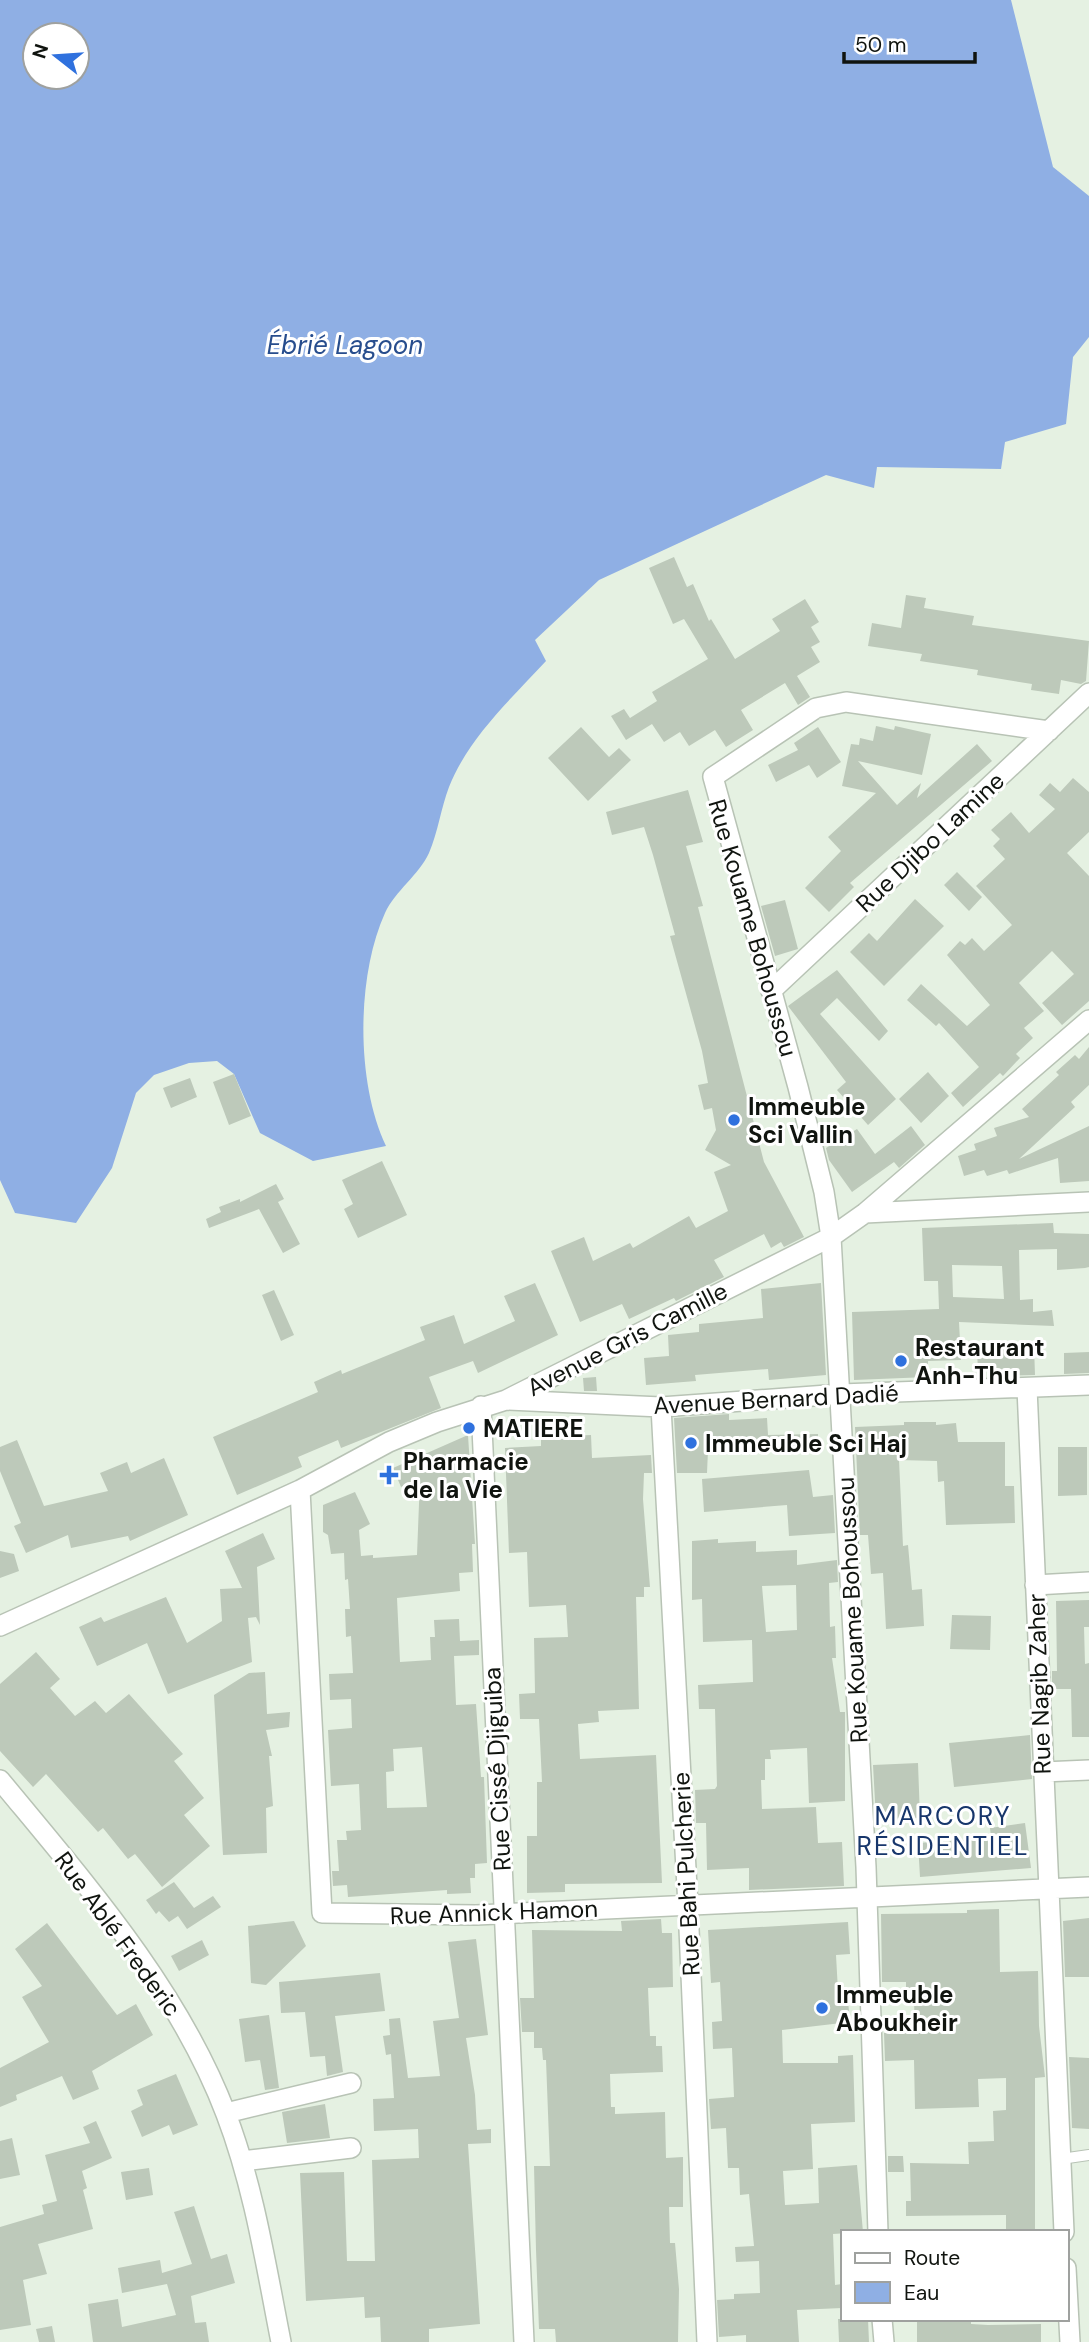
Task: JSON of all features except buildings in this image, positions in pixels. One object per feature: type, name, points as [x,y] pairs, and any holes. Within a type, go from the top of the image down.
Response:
[{"type":"street","name":"Rue Djibo Lamine","points":[[771,990],[1089,693]]},
{"type":"street","name":"Rue Kouame Bohoussou","points":[[878,2230],[866,1896],[831,1237],[824,1192],[712,781],[716,774],[816,708],[834,703],[846,702],[1049,731]]},
{"type":"street","name":"Avenue Gris Camille","points":[[0,1626],[300,1490],[389,1442],[481,1406],[506,1400],[831,1237],[865,1213],[1089,1020]]},
{"type":"street","points":[[865,1213],[1089,1202]]},
{"type":"street","name":"Avenue Bernard Dadié","points":[[506,1400],[661,1407],[841,1394],[1089,1385]]},
{"type":"street","name":"Rue Nagib Zaher","points":[[1027,1388],[1065,2230]]},
{"type":"street","name":"Rue Cissé Djiguiba","points":[[481,1406],[524,2342]]},
{"type":"street","name":"Rue Bahi Pulcherie","points":[[661,1407],[688,1906],[707,2342]]},
{"type":"street","name":"Rue Annick Hamon","points":[[300,1490],[314,1716],[320,1908],[327,1916],[503,1914],[1089,1887]]},
{"type":"street","points":[[1035,1585],[1089,1582]]},
{"type":"street","points":[[1043,1772],[1089,1770]]},
{"type":"street","name":"Rue Ablé Frederic","points":[[0,1780],[135,1949],[178,2014],[226,2113],[242,2161],[281,2342]]},
{"type":"street","points":[[226,2113],[351,2083]]},
{"type":"street","points":[[242,2161],[351,2148]]},
{"type":"street","points":[[1068,2305],[1070,2342]]},
{"type":"street","points":[[882,2321],[884,2342]]},
{"type":"lane","points":[[1061,2159],[1089,2155]]},
{"type":"water","name":"Ébrié Lagoon","points":[[0,0],[1011,0],[1053,167],[1089,196],[1089,337],[1073,357],[1066,424],[1005,442],[1001,469],[877,467],[874,488],[826,475],[599,580],[535,640],[546,661],[491,720],[457,769],[429,853],[389,905],[375,939],[365,998],[363,1030],[369,1092],[386,1146],[313,1161],[260,1133],[234,1074],[217,1061],[189,1063],[154,1075],[136,1093],[112,1168],[76,1223],[15,1213],[0,1180]]},
{"type":"place","name":"Immeuble Sci Vallin","points":[[734,1120]]},
{"type":"place","name":"Restaurant Anh-Thu","points":[[901,1361]]},
{"type":"place","name":"MATIERE","points":[[469,1428]]},
{"type":"place","name":"Immeuble Sci Haj","points":[[691,1443]]},
{"type":"place","name":"Pharmacie de la Vie","points":[[389,1475]]},
{"type":"place","name":"Immeuble Aboukheir","points":[[822,2008]]},
{"type":"district","name":"MARCORY RÉSIDENTIEL","points":[[943,1831]]}]
